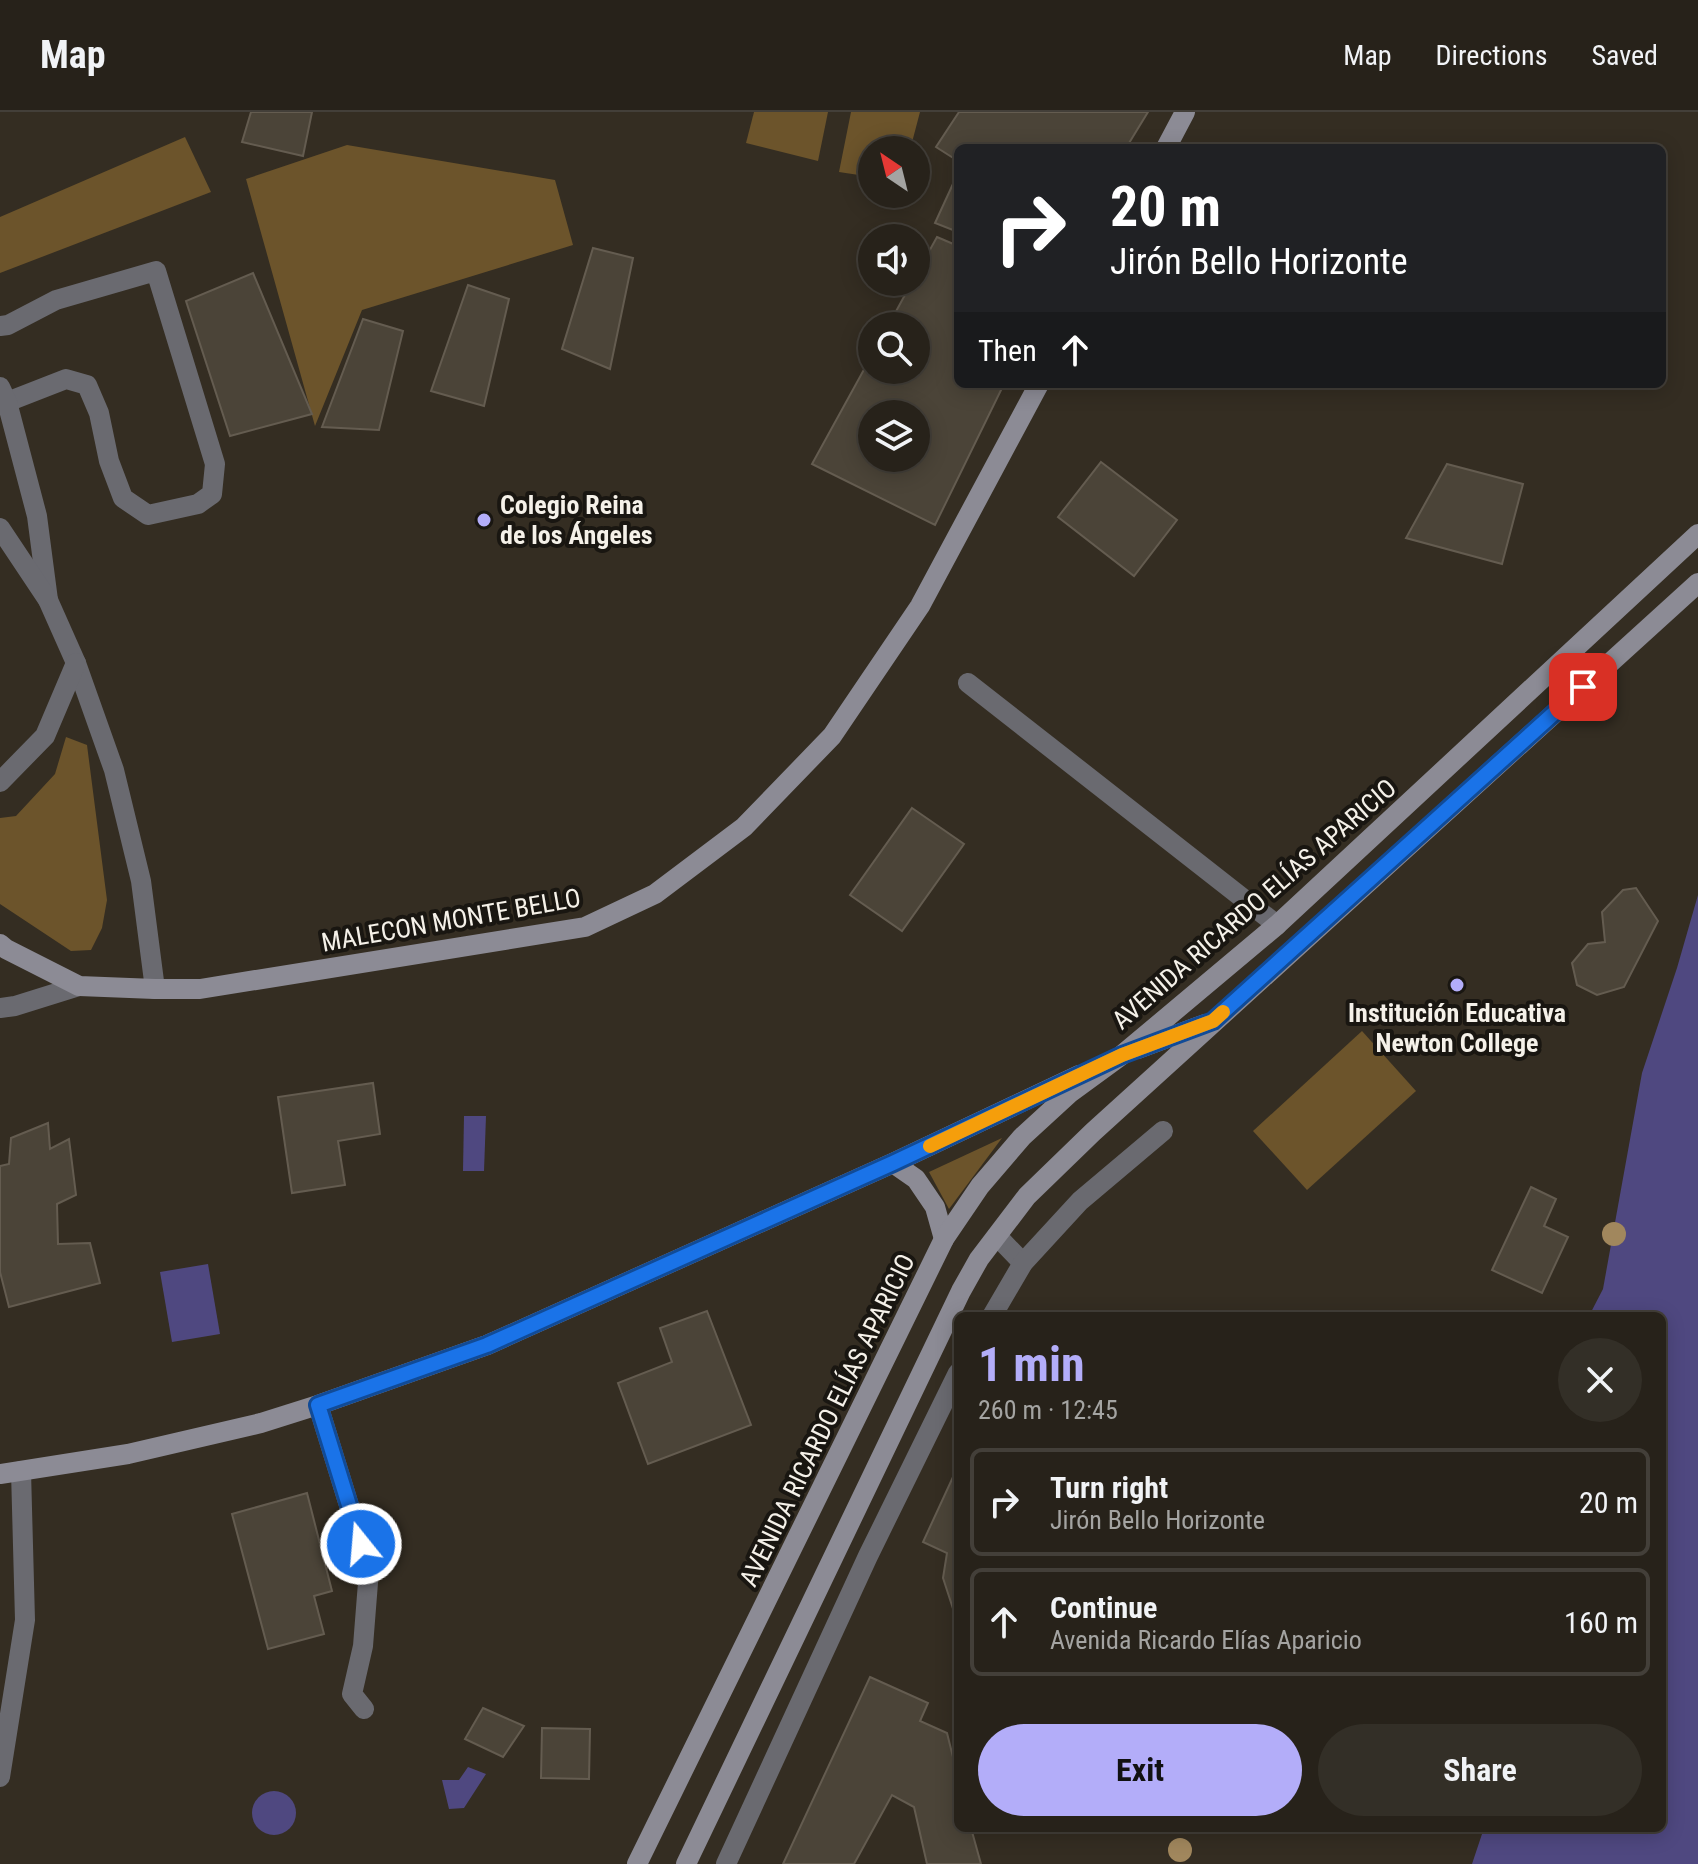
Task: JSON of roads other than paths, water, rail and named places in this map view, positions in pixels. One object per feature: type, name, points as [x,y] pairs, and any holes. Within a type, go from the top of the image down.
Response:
[{"type":"street","points":[[1168,144],[1185,112]]},
{"type":"street","points":[[0,326],[8,325],[56,300],[156,271],[215,464],[212,494],[198,504],[148,515],[123,498],[109,461],[99,413],[87,385],[66,379],[4,394],[37,516],[48,600]]},
{"type":"street","name":"MALECON MONTE BELLO","points":[[0,944],[79,986],[200,989],[585,927],[655,894],[744,827],[832,736],[920,606],[1037,388]]},
{"type":"street","points":[[0,528],[48,600],[76,663],[114,770],[141,881],[155,989]]},
{"type":"street","name":"AVENIDA RICARDO ELÍAS APARICIO","points":[[637,1864],[944,1239],[980,1186],[1022,1137],[1070,1093],[1122,1055],[1277,925],[1698,534]]},
{"type":"street","points":[[686,1864],[961,1291],[979,1259],[1027,1196],[1213,1021],[1698,583]]},
{"type":"street","points":[[0,782],[45,736],[76,663]]},
{"type":"street","points":[[968,683],[1277,925]]},
{"type":"street","points":[[0,1008],[79,986]]},
{"type":"street","points":[[0,1474],[128,1454],[261,1423],[487,1345],[893,1163],[1122,1055],[1213,1021]]},
{"type":"street","points":[[994,1312],[1023,1263],[1080,1201],[1163,1131]]},
{"type":"street","points":[[893,1163],[916,1179],[935,1207],[944,1239]]},
{"type":"street","points":[[997,1236],[1023,1263]]},
{"type":"street","points":[[726,1864],[868,1556],[954,1381]]},
{"type":"street","points":[[318,1405],[369,1570],[363,1646],[352,1694],[364,1709]]},
{"type":"street","points":[[0,1777],[25,1620],[21,1471]]},
{"type":"place","name":"Colegio Reina de los Ángeles","points":[[484,520]]},
{"type":"place","name":"Institución Educativa Newton College","points":[[1457,985]]}]
